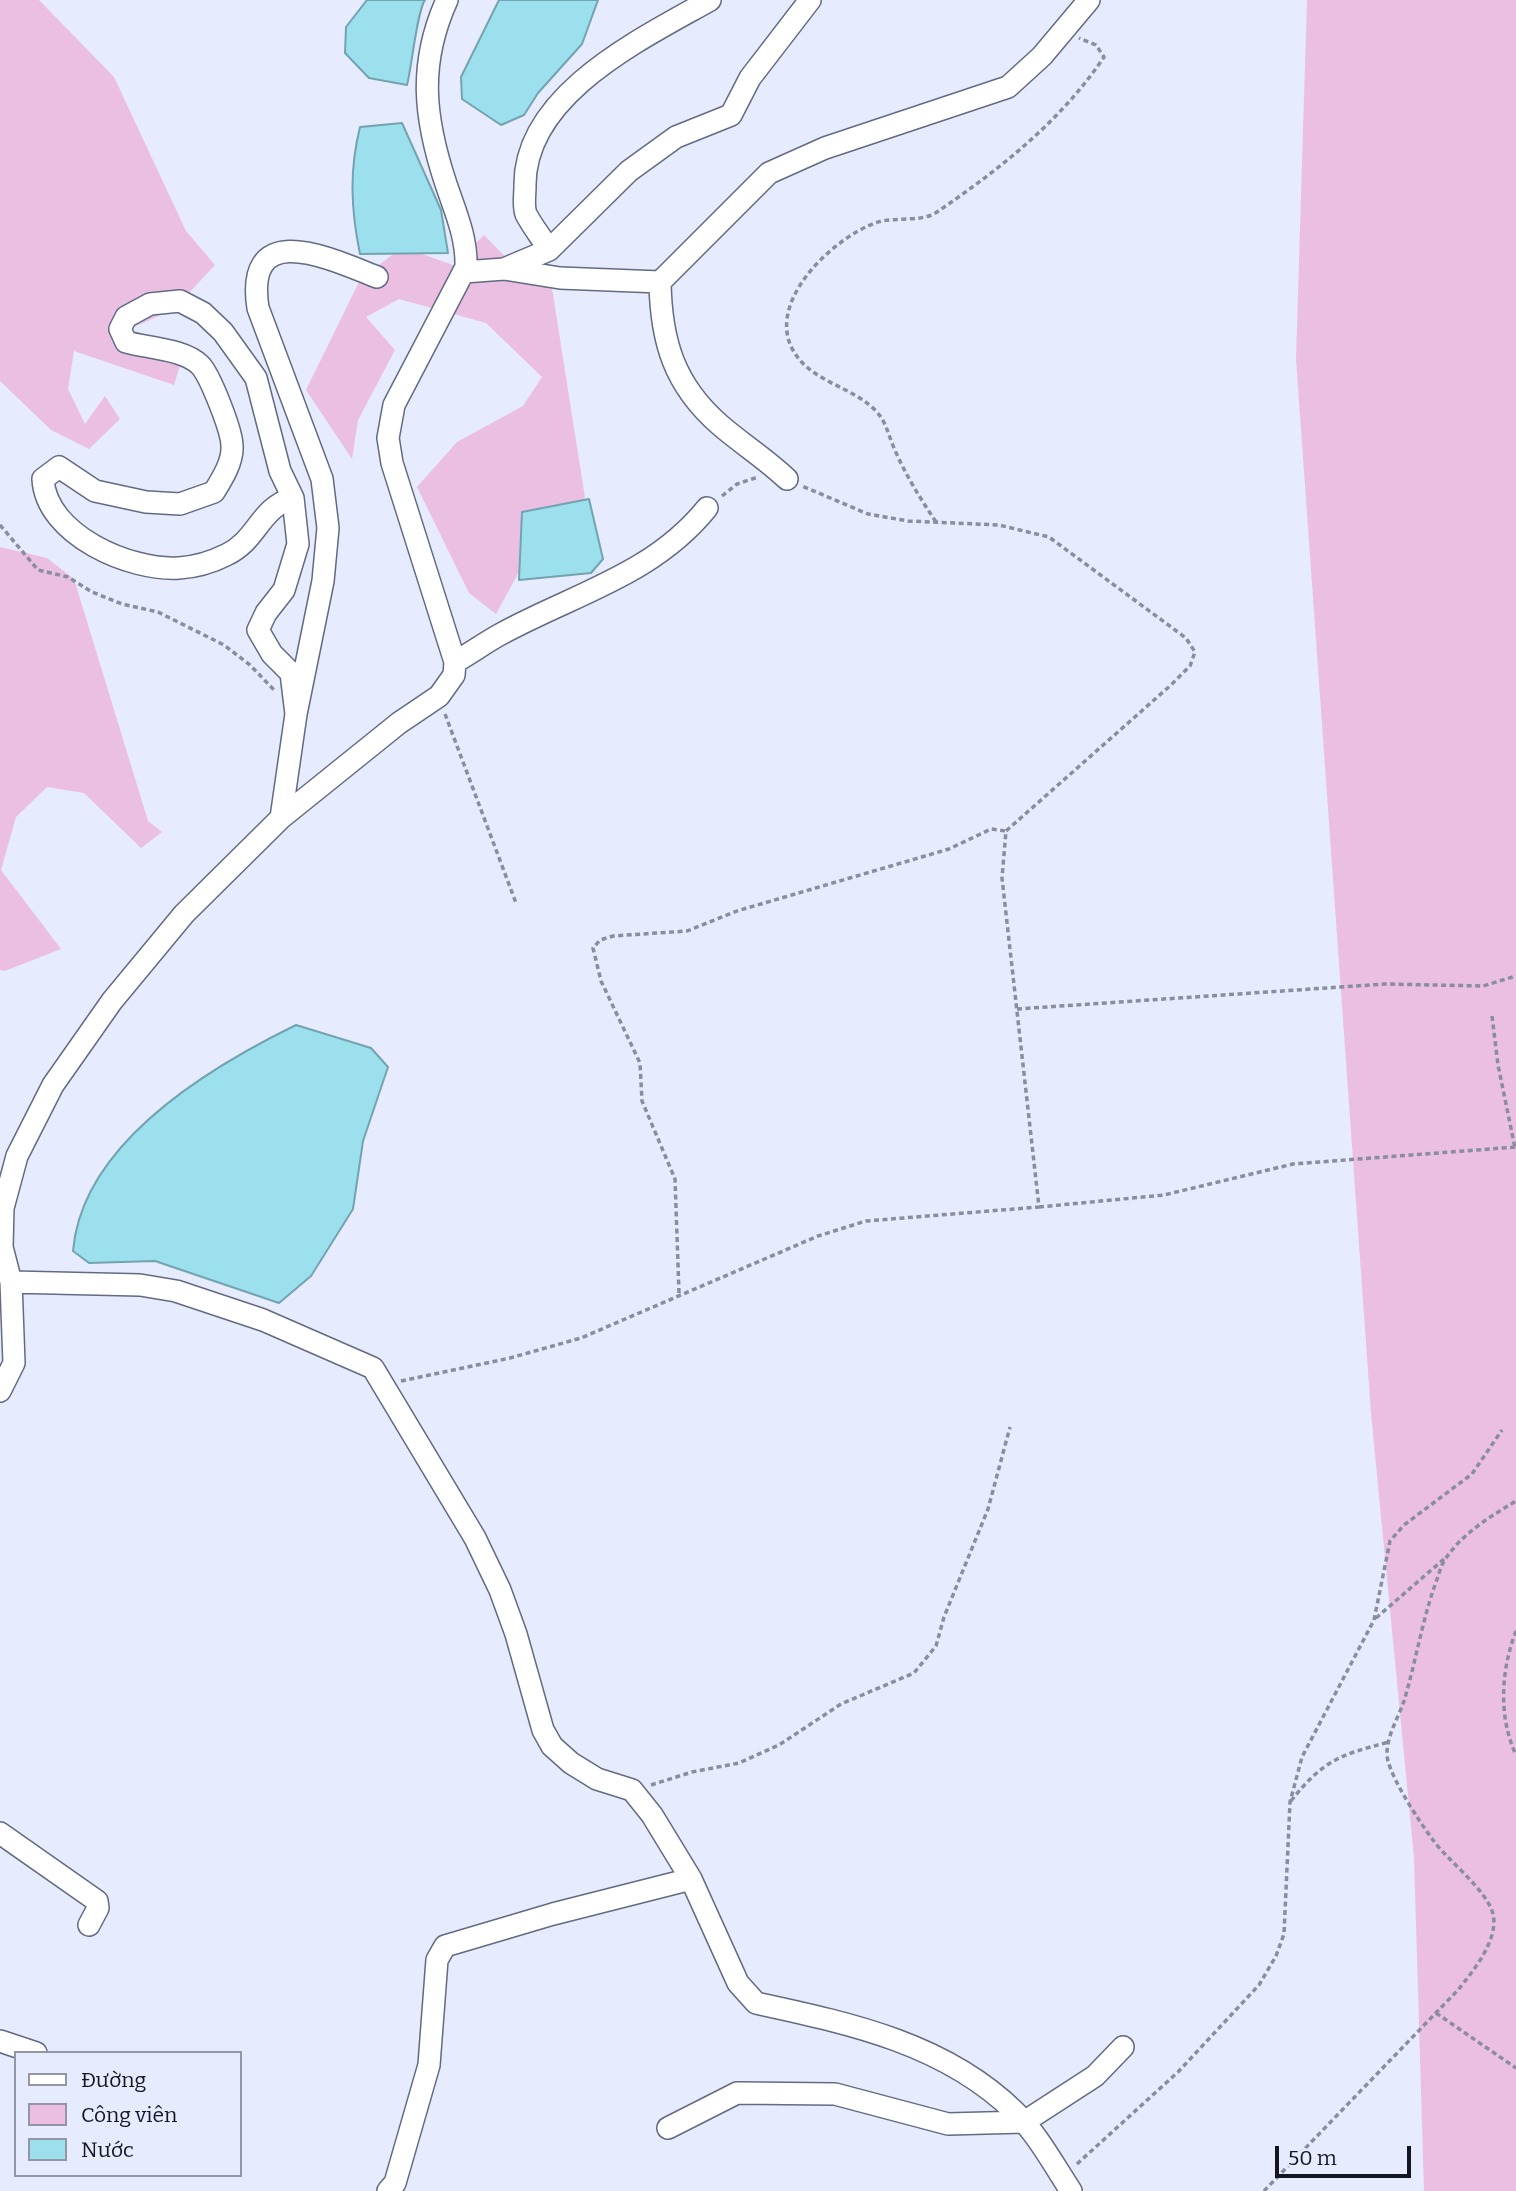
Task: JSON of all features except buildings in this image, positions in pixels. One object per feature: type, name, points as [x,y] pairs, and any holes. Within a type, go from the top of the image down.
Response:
[{"type":"street","points":[[0,1391],[14,1363],[11,1282],[2,1247],[3,1208],[17,1156],[53,1085],[112,1001],[184,914],[281,818],[399,723],[439,696],[454,675],[455,662],[392,463],[388,438],[394,404],[464,272],[467,245],[442,173],[426,105],[425,70],[430,43],[447,0]]},
{"type":"street","points":[[549,250],[525,212],[524,165],[536,136],[555,105],[600,68],[642,39],[710,0]]},
{"type":"street","points":[[504,269],[549,250],[629,171],[677,137],[731,115],[750,78],[810,0]]},
{"type":"street","points":[[788,479],[761,454],[718,423],[696,398],[669,357],[661,318],[660,282],[769,173],[825,148],[1008,87],[1042,56],[1089,0]]},
{"type":"street","points":[[281,818],[296,714],[323,581],[328,528],[322,479],[258,308],[255,287],[259,269],[276,253],[298,249],[325,256],[377,277]]},
{"type":"street","points":[[464,272],[504,269],[560,278],[660,282]]},
{"type":"street","points":[[293,498],[277,503],[246,543],[237,549],[203,564],[177,568],[119,556],[86,543],[59,521],[44,496],[43,479],[59,467],[94,491],[146,502],[180,504],[214,492],[226,473],[233,446],[212,386],[200,365],[183,356],[126,342],[120,329],[126,317],[150,304],[180,302],[203,313],[223,332],[256,378],[280,471],[293,498],[298,544],[284,590],[266,613],[258,630],[272,654],[291,673],[296,714]]},
{"type":"street","points":[[455,662],[501,634],[635,571],[692,526],[707,508]]},
{"type":"street","points":[[11,1282],[140,1285],[176,1291],[263,1320],[373,1368],[475,1538],[500,1590],[516,1634],[543,1730],[552,1746],[571,1763],[597,1779],[632,1790],[691,1879],[738,1983],[756,2003],[845,2022],[919,2047],[976,2078],[1024,2122],[1067,2184]]},
{"type":"street","points":[[0,1833],[97,1901],[98,1908],[89,1925]]},
{"type":"street","points":[[388,2191],[395,2183],[429,2065],[437,1960],[445,1946],[553,1914],[691,1879]]},
{"type":"street","points":[[0,2041],[30,2051]]},
{"type":"street","points":[[668,2128],[737,2093],[835,2094],[948,2124],[1024,2122],[1095,2076],[1123,2047]]},
{"type":"path","points":[[936,522],[918,495],[888,428],[876,411],[807,368],[794,352],[786,333],[786,314],[797,287],[824,257],[849,238],[876,223],[933,215],[1054,121],[1104,57],[1096,45],[1064,29]]},
{"type":"path","points":[[707,508],[737,484],[762,475],[788,479],[868,514],[936,522],[999,525],[1049,537],[1186,638],[1195,652],[1190,666],[1171,685],[1006,831],[1002,878],[1039,1207]]},
{"type":"path","points":[[0,525],[38,570],[68,576],[92,592],[122,604],[158,612],[224,645],[250,665],[270,688],[282,695],[296,714]]},
{"type":"path","points":[[439,696],[516,903]]},
{"type":"path","points":[[679,1293],[675,1179],[642,1101],[640,1063],[601,981],[593,948],[600,940],[613,936],[687,931],[737,911],[950,849],[991,829],[1006,831]]},
{"type":"path","points":[[1017,1009],[1348,986],[1483,986],[1516,976]]},
{"type":"path","points":[[385,1384],[510,1358],[581,1338],[679,1293],[818,1236],[866,1222],[1164,1195],[1293,1164],[1516,1148],[1498,1065],[1492,1016]]},
{"type":"path","points":[[632,1790],[692,1772],[739,1763],[779,1745],[841,1704],[914,1674],[936,1646],[944,1617],[988,1509],[1010,1427]]},
{"type":"path","points":[[1067,2184],[1178,2072],[1259,1985],[1276,1956],[1284,1934],[1290,1802],[1302,1757],[1374,1620],[1390,1541],[1404,1525],[1472,1474],[1502,1430]]},
{"type":"path","points":[[1374,1620],[1484,1520],[1516,1501]]},
{"type":"path","points":[[1264,2191],[1436,2013],[1475,1968],[1489,1941],[1494,1924],[1493,1913],[1486,1900],[1432,1840],[1388,1762],[1389,1742],[1404,1700],[1427,1607],[1445,1558]]},
{"type":"path","points":[[1516,1631],[1504,1686],[1508,1727],[1516,1755]]},
{"type":"path","points":[[1290,1802],[1310,1777],[1331,1759],[1389,1742]]},
{"type":"path","points":[[1436,2013],[1516,2068]]},
{"type":"green space","points":[[0,0],[39,0],[114,77],[186,231],[215,265],[174,309],[130,329],[182,359],[174,385],[74,351],[68,389],[85,424],[105,396],[120,419],[89,449],[51,430],[0,381]]},
{"type":"green space","points":[[1307,0],[1516,0],[1516,2191],[1424,2191],[1414,1858],[1371,1413],[1296,359]]},
{"type":"green space","points":[[484,235],[526,278],[546,250],[585,498],[542,530],[496,614],[469,593],[417,487],[457,442],[523,406],[542,377],[486,323],[399,299],[366,317],[395,350],[358,420],[352,459],[306,390],[360,280],[402,247],[453,265]]},
{"type":"green space","points":[[0,547],[47,558],[74,579],[148,821],[162,832],[141,848],[84,793],[47,787],[16,817],[1,870],[61,949],[5,971],[0,970]]},
{"type":"water","points":[[367,0],[425,0],[407,85],[369,78],[345,53],[346,27]]},
{"type":"water","points":[[499,0],[598,0],[582,44],[538,93],[524,115],[501,125],[462,99],[461,77]]},
{"type":"water","points":[[402,123],[441,210],[448,253],[360,254],[352,190],[360,127]]},
{"type":"water","points":[[589,499],[603,559],[591,573],[519,580],[522,512]]},
{"type":"water","points":[[296,1025],[371,1048],[388,1067],[363,1141],[353,1209],[311,1276],[279,1303],[155,1261],[89,1263],[73,1251],[82,1212],[99,1176],[124,1143],[189,1087],[225,1063]]}]
